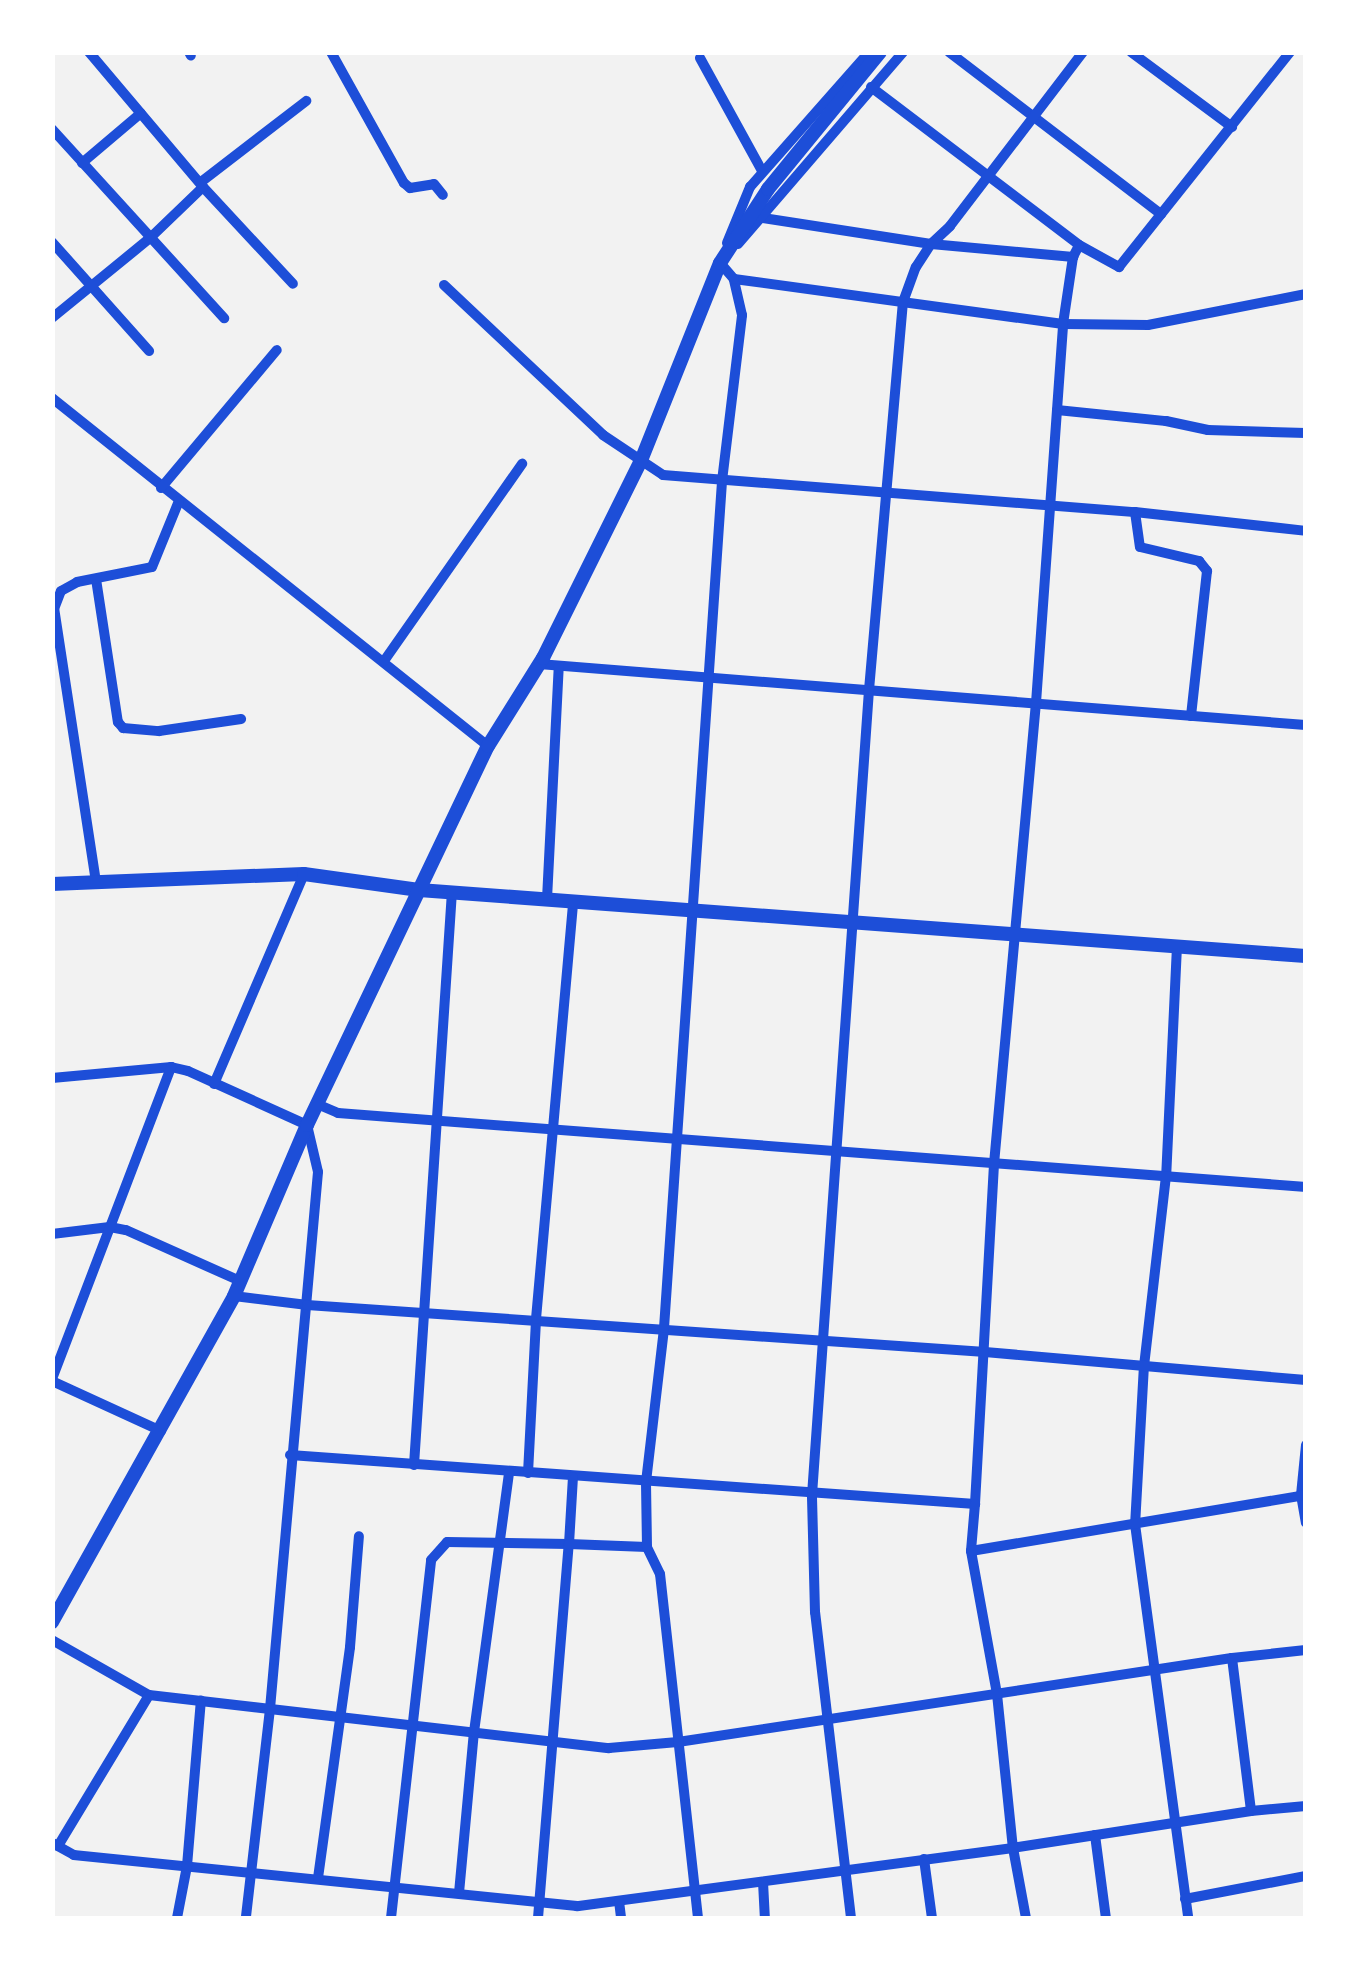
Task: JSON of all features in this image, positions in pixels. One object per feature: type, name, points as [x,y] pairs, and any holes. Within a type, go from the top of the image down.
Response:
[{"type":"street","points":[[89,52],[292,284]]},
{"type":"street","points":[[331,52],[404,183],[410,188],[434,184],[443,195]]},
{"type":"street","points":[[52,1622],[162,1432],[237,1288],[306,1126],[488,746],[539,664],[640,463],[741,204],[762,172],[868,52]]},
{"type":"street","points":[[720,263],[768,188],[880,52]]},
{"type":"street","points":[[720,263],[763,218],[903,52]]},
{"type":"street","points":[[949,52],[1161,214]]},
{"type":"street","points":[[851,1918],[814,1612],[812,1495],[868,690],[904,302],[916,267],[931,244],[988,178],[1084,52]]},
{"type":"street","points":[[1131,52],[1232,127]]},
{"type":"street","points":[[871,87],[1079,245],[1119,267],[1290,52]]},
{"type":"street","points":[[700,58],[762,172]]},
{"type":"street","points":[[52,318],[149,240],[202,185],[306,101]]},
{"type":"street","points":[[82,163],[141,113]]},
{"type":"street","points":[[52,130],[224,318]]},
{"type":"street","points":[[763,218],[931,244],[1073,257]]},
{"type":"street","points":[[52,242],[150,351]]},
{"type":"street","points":[[1026,1918],[1012,1848],[997,1694],[971,1550],[986,1352],[994,1164],[1036,704],[1063,324],[1073,257],[1079,245]]},
{"type":"street","points":[[698,1918],[660,1574],[647,1547],[646,1482],[664,1328],[722,481],[742,315],[734,279],[720,263]]},
{"type":"street","points":[[734,279],[1063,324],[1148,326],[1306,294]]},
{"type":"street","points":[[444,286],[603,435],[663,475],[887,496],[1050,503],[1306,531]]},
{"type":"street","points":[[162,488],[277,350]]},
{"type":"street","points":[[53,399],[488,746]]},
{"type":"street","points":[[1058,410],[1166,421],[1208,430],[1306,433]]},
{"type":"street","points":[[384,660],[522,464]]},
{"type":"street","points":[[96,882],[54,609],[66,587],[152,567],[178,502]]},
{"type":"street","points":[[1135,512],[1140,548],[1199,561],[1207,571],[1191,716]]},
{"type":"street","points":[[96,578],[118,722],[123,728],[159,732],[240,720]]},
{"type":"street","points":[[539,664],[1306,725]]},
{"type":"street","points":[[546,898],[558,666]]},
{"type":"street","points":[[214,1084],[304,874]]},
{"type":"street","points":[[52,884],[304,874],[419,890],[1306,956]]},
{"type":"street","points":[[414,1465],[452,892]]},
{"type":"street","points":[[528,1473],[536,1318],[572,901]]},
{"type":"street","points":[[1177,946],[1166,1176],[1144,1365],[1135,1524],[1188,1918]]},
{"type":"street","points":[[162,1432],[52,1380],[171,1067]]},
{"type":"street","points":[[52,1078],[171,1067],[306,1126]]},
{"type":"street","points":[[317,1104],[338,1112],[552,1130],[1306,1187]]},
{"type":"street","points":[[246,1918],[270,1709],[318,1172],[306,1126]]},
{"type":"street","points":[[52,1234],[110,1227],[126,1230],[237,1288],[307,1305],[536,1318],[1306,1380]]},
{"type":"street","points":[[1306,1446],[1306,1522]]},
{"type":"street","points":[[290,1455],[975,1504]]},
{"type":"street","points":[[459,1893],[474,1732],[509,1472]]},
{"type":"street","points":[[538,1918],[573,1477]]},
{"type":"street","points":[[971,1550],[1303,1495]]},
{"type":"street","points":[[318,1878],[359,1536]]},
{"type":"street","points":[[391,1918],[430,1560],[447,1542],[647,1547]]},
{"type":"street","points":[[52,1640],[149,1695],[609,1748],[678,1742],[1306,1650]]},
{"type":"street","points":[[1232,1658],[1252,1811]]},
{"type":"street","points":[[149,1695],[55,1845],[74,1855],[577,1906],[1306,1806]]},
{"type":"street","points":[[177,1918],[186,1866],[200,1701]]},
{"type":"street","points":[[1095,1835],[1106,1918]]},
{"type":"street","points":[[924,1860],[932,1918]]},
{"type":"street","points":[[1185,1899],[1306,1876]]},
{"type":"street","points":[[763,1882],[765,1918]]},
{"type":"street","points":[[619,1901],[621,1918]]}]
